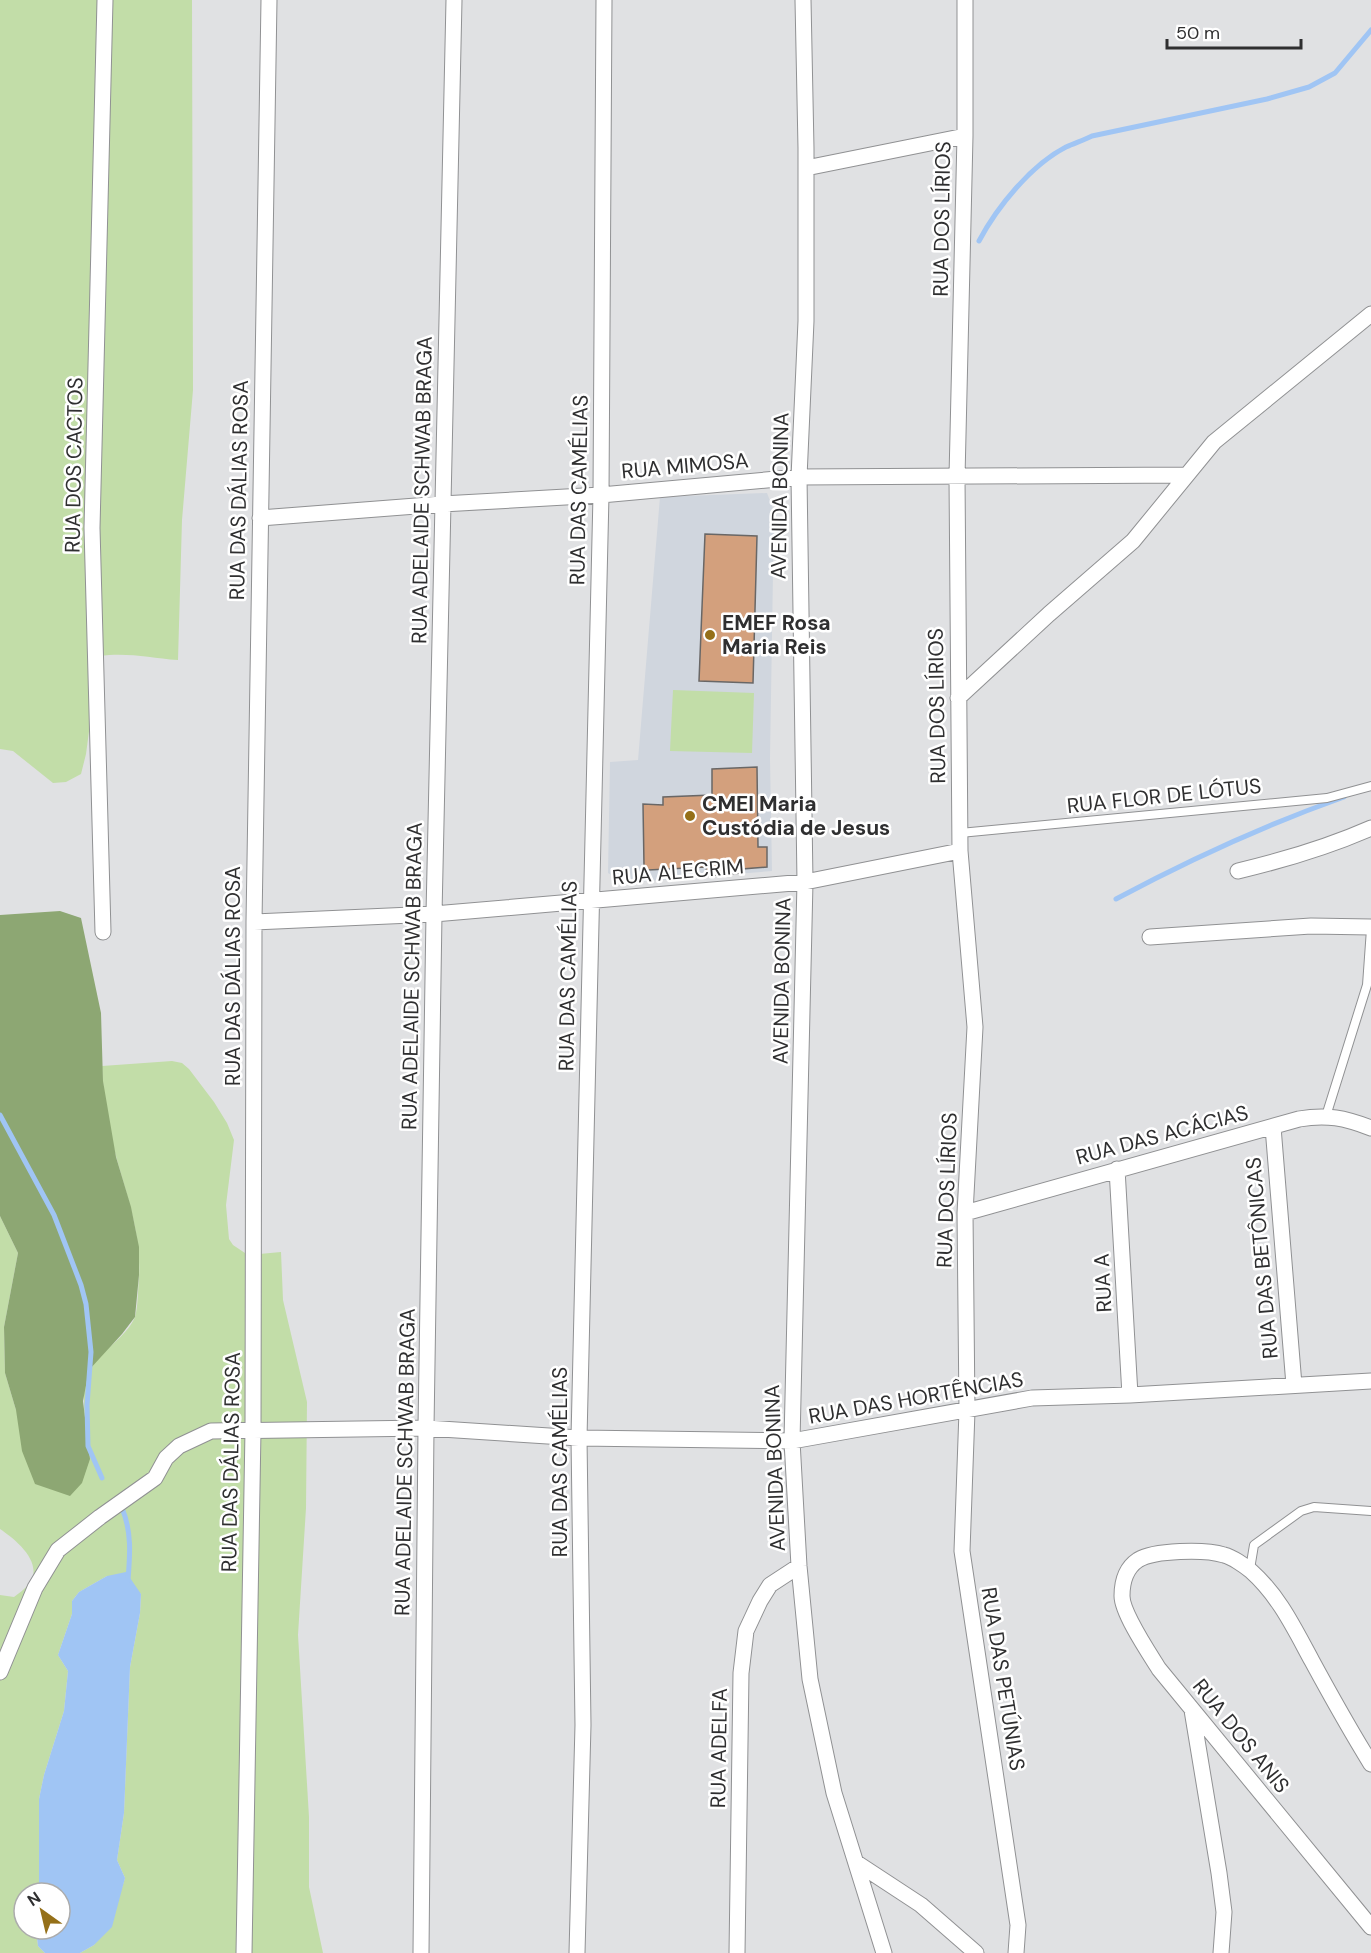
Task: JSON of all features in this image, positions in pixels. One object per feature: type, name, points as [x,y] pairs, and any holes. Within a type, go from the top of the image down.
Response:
[{"type":"street","name":"RUA DOS CACTOS","points":[[103,932],[92,528],[105,0]]},
{"type":"street","name":"RUA DAS DÁLIAS ROSA","points":[[244,1953],[253,1430],[254,922],[269,0]]},
{"type":"street","name":"RUA ADELAIDE SCHWAB BRAGA","points":[[422,1953],[426,1428],[434,914],[454,0]]},
{"type":"street","name":"RUA DAS CAMÉLIAS","points":[[577,1953],[583,1725],[579,1438],[601,495],[604,0]]},
{"type":"street","name":"AVENIDA BONINA","points":[[803,0],[806,321],[799,477],[805,882],[792,1441],[804,1629],[812,1690],[834,1793],[884,1953]]},
{"type":"street","name":"RUA DOS LÍRIOS","points":[[964,0],[965,136],[957,477],[958,698],[960,851],[975,1027],[965,1213],[967,1411]]},
{"type":"street","points":[[806,168],[965,136]]},
{"type":"street","points":[[958,698],[1133,541],[1214,442],[1371,314]]},
{"type":"street","name":"RUA MIMOSA","points":[[260,518],[601,495],[799,477],[1188,475]]},
{"type":"street","points":[[1238,871],[1294,857],[1342,841],[1371,828]]},
{"type":"street","name":"RUA ALECRIM","points":[[254,922],[434,914],[805,882],[960,851]]},
{"type":"street","points":[[1150,937],[1311,926],[1371,928]]},
{"type":"street","name":"RUA DAS ACÁCIAS","points":[[965,1213],[1299,1119],[1320,1115],[1340,1117],[1371,1128]]},
{"type":"street","name":"RUA DAS BETÔNICAS","points":[[1273,1127],[1293,1386]]},
{"type":"street","name":"RUA A","points":[[1117,1169],[1130,1395]]},
{"type":"street","name":"RUA DAS HORTÊNCIAS","points":[[0,1672],[35,1588],[58,1550],[100,1516],[155,1478],[166,1458],[179,1446],[211,1431],[426,1428],[579,1438],[792,1441],[1032,1398],[1130,1395],[1371,1381]]},
{"type":"street","name":"RUA DAS PETÚNIAS","points":[[967,1411],[962,1551],[1018,1924],[1016,1953]]},
{"type":"street","name":"RUA DOS ANIS","points":[[1250,1569],[1225,1555],[1210,1552],[1171,1553],[1139,1559],[1129,1569],[1123,1583],[1122,1599],[1132,1623],[1159,1669],[1371,1927]]},
{"type":"street","name":"RUA ADELFA","points":[[737,1953],[741,1683],[746,1631],[770,1585],[799,1566]]},
{"type":"street","points":[[1250,1569],[1281,1604],[1351,1733],[1371,1764]]},
{"type":"street","points":[[1192,1709],[1224,1912],[1221,1953]]},
{"type":"street","points":[[857,1863],[921,1905],[976,1953]]},
{"type":"lane","name":"RUA FLOR DE LÓTUS","points":[[960,833],[1327,798],[1371,786]]},
{"type":"lane","points":[[1326,1116],[1367,985],[1371,928]]},
{"type":"lane","points":[[1250,1569],[1254,1545],[1301,1511],[1314,1507],[1371,1511]]},
{"type":"shaded area","name":"EMEF Rosa Maria Reis","points":[[767,493],[774,511],[770,758],[772,871],[624,883],[608,873],[610,762],[638,760],[660,497]]},
{"type":"green space","points":[[0,0],[192,0],[193,390],[182,520],[178,660],[129,655],[99,656],[86,754],[81,774],[66,782],[53,783],[13,751],[0,749]]},
{"type":"green space","points":[[673,690],[754,693],[752,753],[670,751]]},
{"type":"green space","points":[[60,911],[81,918],[101,1013],[103,1081],[116,1157],[131,1207],[139,1247],[135,1317],[89,1370],[83,1401],[90,1459],[82,1483],[70,1496],[35,1484],[22,1451],[16,1410],[5,1373],[4,1327],[18,1253],[0,1216],[0,915]]},
{"type":"green space","points":[[172,1061],[182,1063],[189,1069],[214,1102],[234,1140],[226,1205],[229,1239],[233,1245],[248,1255],[281,1252],[283,1300],[307,1402],[306,1508],[298,1635],[309,1817],[309,1887],[323,1953],[80,1953],[94,1945],[118,1900],[125,1878],[117,1860],[124,1813],[130,1667],[140,1613],[141,1594],[107,1576],[79,1592],[72,1601],[72,1614],[58,1655],[68,1671],[64,1711],[39,1799],[39,1881],[12,1881],[12,1941],[37,1941],[38,1946],[45,1953],[0,1953],[0,1595],[14,1597],[22,1591],[33,1576],[33,1568],[26,1552],[0,1529],[0,1216],[18,1253],[4,1327],[5,1373],[16,1410],[90,1459],[84,1412],[86,1377],[95,1362],[126,1331],[135,1317],[139,1276],[136,1232],[111,1138],[102,1066]]},
{"type":"water","points":[[126,1572],[141,1594],[140,1613],[130,1667],[124,1813],[117,1860],[125,1878],[112,1927],[94,1945],[80,1953],[45,1953],[38,1946],[37,1941],[72,1941],[72,1881],[39,1881],[39,1799],[64,1711],[68,1671],[58,1655],[72,1614],[72,1601],[79,1592],[107,1576]]},
{"type":"building","points":[[705,534],[757,536],[753,683],[699,681]]},
{"type":"building","points":[[757,767],[758,847],[767,847],[767,867],[742,869],[741,873],[707,876],[706,867],[648,870],[644,866],[643,804],[663,805],[663,797],[712,795],[712,769]]},
{"type":"waterway","points":[[979,241],[995,214],[1016,188],[1040,164],[1066,147],[1092,136],[1267,99],[1309,87],[1335,73],[1371,30]]},
{"type":"waterway","points":[[1116,899],[1228,844],[1344,797]]},
{"type":"waterway","points":[[0,1115],[54,1215],[81,1285],[86,1304],[91,1352],[87,1405],[88,1446],[102,1478]]},
{"type":"waterway","points":[[122,1508],[129,1535],[128,1580]]},
{"type":"place","name":"EMEF Rosa Maria Reis","points":[[710,635]]},
{"type":"place","name":"CMEI Maria Custódia de Jesus","points":[[690,816]]}]
